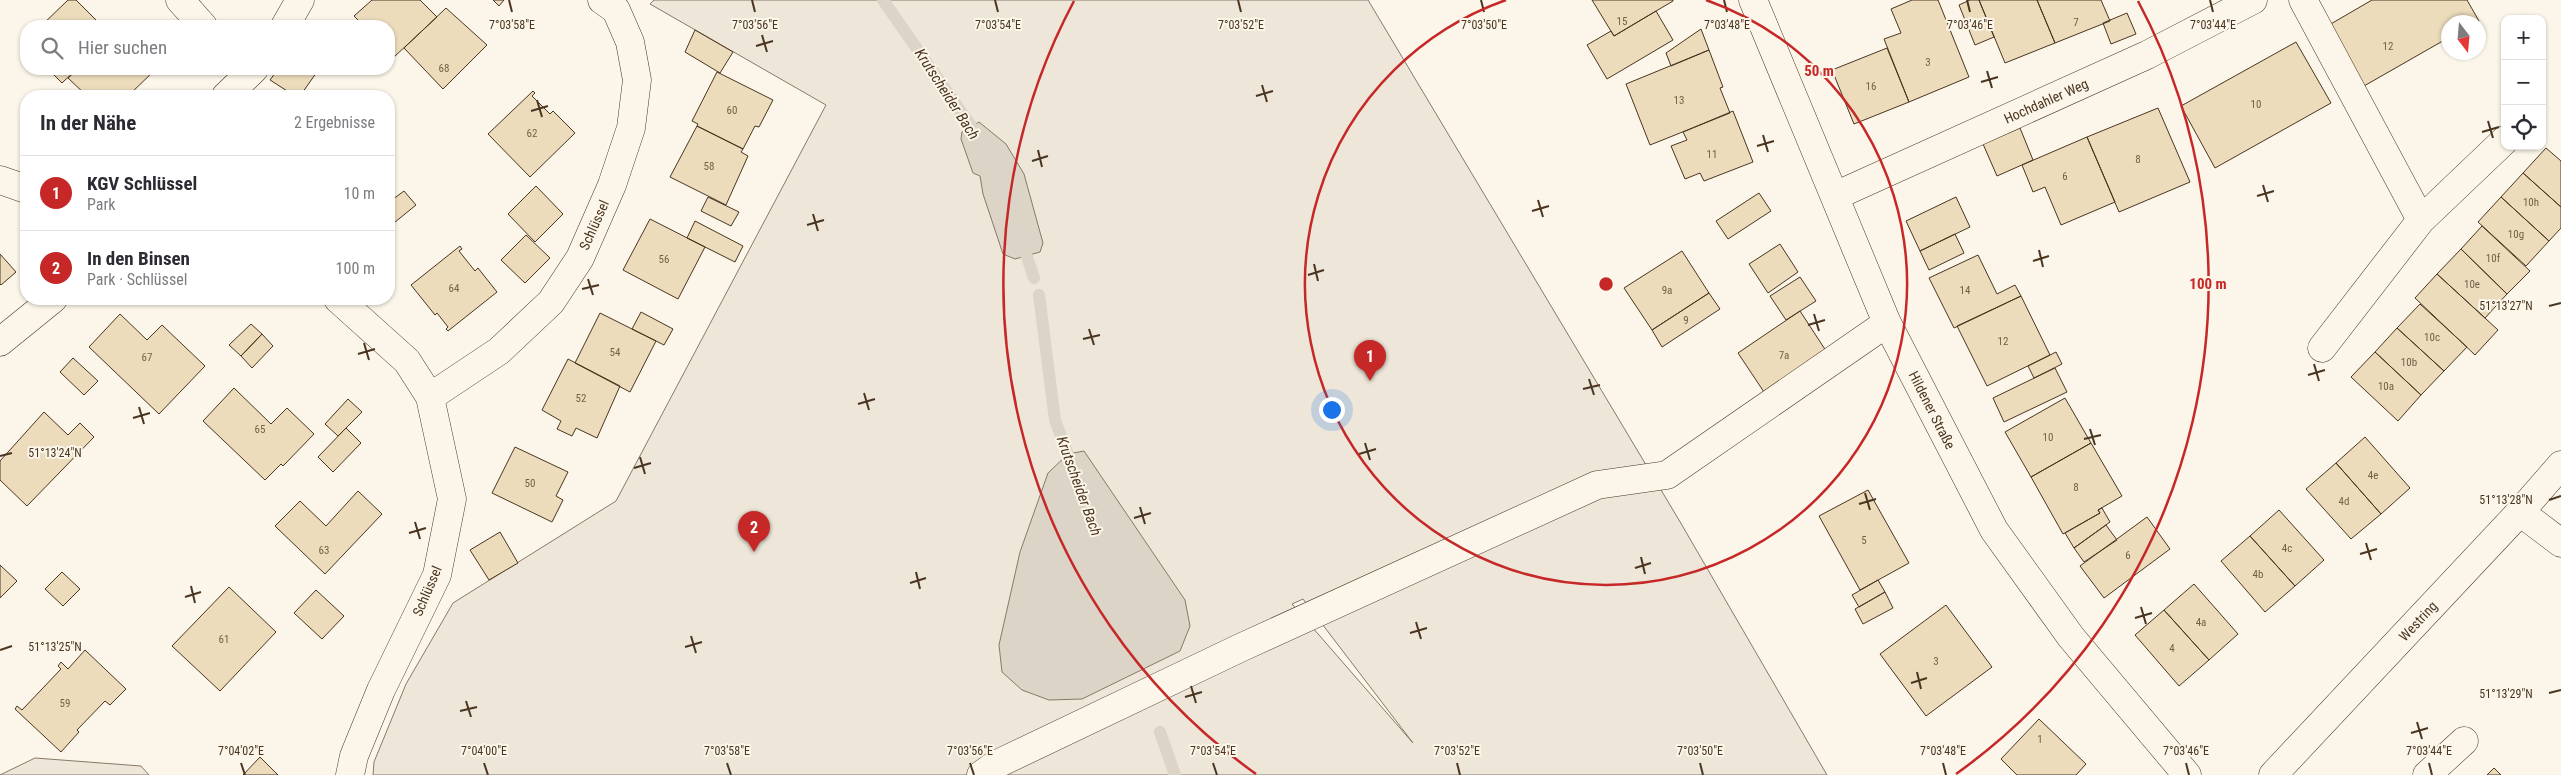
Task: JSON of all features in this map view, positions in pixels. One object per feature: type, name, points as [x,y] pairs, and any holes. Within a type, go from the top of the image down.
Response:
[{"type":"street","points":[[180,0],[198,20]]},
{"type":"street","points":[[288,20],[300,0]]},
{"type":"street","name":"Schlüssel","points":[[430,397],[499,352],[551,302],[580,258],[612,185],[631,128],[637,80],[630,42],[616,10],[602,0]]},
{"type":"street","name":"Hildener Straße","points":[[1753,0],[1887,322],[1994,530],[2071,637],[2187,775]]},
{"type":"street","name":"Hochdahler Weg","points":[[1835,196],[2147,55],[2254,0]]},
{"type":"street","points":[[2303,0],[2421,220]]},
{"type":"street","points":[[231,90],[244,75]]},
{"type":"street","points":[[2322,348],[2421,220],[2501,144]]},
{"type":"street","points":[[0,180],[20,187]]},
{"type":"street","points":[[0,342],[46,305]]},
{"type":"street","name":"Schlüssel","points":[[345,305],[407,361],[430,397],[452,498],[437,575],[381,690],[354,756],[350,775]]},
{"type":"street","points":[[982,775],[1004,761],[1240,648],[1597,485],[1667,475],[1887,322]]},
{"type":"street","name":"Westring","points":[[2273,775],[2520,512],[2561,465]]},
{"type":"street","points":[[2520,512],[2561,543]]},
{"type":"street","points":[[2427,775],[2464,740]]},
{"type":"shaded area","points":[[654,0],[1368,0],[1679,520],[1827,775],[373,775],[374,762],[406,684],[453,603],[616,501],[826,105],[650,4]],"holes":[[[1303,599],[1413,743],[1292,604]]]},
{"type":"shaded area","points":[[35,758],[141,766],[149,775],[0,775]]},
{"type":"water","points":[[979,122],[1006,144],[1024,174],[1043,243],[1040,252],[1015,259],[1003,254],[983,194],[980,176],[973,173],[961,139],[962,132]]},
{"type":"water","points":[[1084,451],[1185,600],[1190,626],[1180,651],[1082,699],[1049,700],[1022,690],[1002,672],[999,645],[1020,552],[1048,473],[1068,454]]},
{"type":"building","points":[[68,0],[76,0],[96,20],[47,20]]},
{"type":"building","points":[[372,0],[420,0],[437,17],[395,56],[395,20],[358,20],[354,16]]},
{"type":"building","points":[[493,0],[504,0],[499,6]]},
{"type":"building","points":[[1592,0],[1673,0],[1673,1],[1614,36]]},
{"type":"building","points":[[1912,0],[1938,0],[1969,77],[1909,102],[1884,39],[1901,33],[1891,9]]},
{"type":"building","points":[[1970,0],[1979,0],[1994,37],[1975,45],[1959,5]]},
{"type":"building","points":[[1979,0],[2037,0],[2055,43],[2005,63]]},
{"type":"building","points":[[2037,0],[2101,0],[2110,21],[2055,43]]},
{"type":"building","points":[[2372,0],[2467,0],[2476,15],[2441,15],[2441,42],[2364,86],[2329,25]]},
{"type":"building","points":[[446,8],[487,45],[443,89],[404,48]]},
{"type":"building","points":[[1656,11],[1673,40],[1607,79],[1587,45],[1611,31],[1614,36]]},
{"type":"building","points":[[2127,13],[2136,34],[2111,44],[2103,23]]},
{"type":"building","points":[[1701,29],[1709,50],[1671,66],[1666,53]]},
{"type":"building","points":[[695,30],[733,52],[720,73],[685,52]]},
{"type":"building","points":[[2296,42],[2331,103],[2215,168],[2181,106]]},
{"type":"building","points":[[1887,48],[1909,102],[1854,124],[1832,70]]},
{"type":"building","points":[[1709,50],[1723,87],[1720,88],[1730,113],[1650,145],[1626,84]]},
{"type":"building","points":[[717,72],[773,100],[759,127],[755,126],[743,149],[697,126],[698,124],[692,121]]},
{"type":"building","points":[[54,75],[71,75],[62,83]]},
{"type":"building","points":[[71,75],[150,75],[134,90],[81,90],[68,78]]},
{"type":"building","points":[[274,75],[315,75],[304,90],[286,90],[270,80]]},
{"type":"building","points":[[533,91],[535,93],[532,96],[550,114],[553,111],[575,133],[530,177],[488,134]]},
{"type":"building","points":[[2158,108],[2190,182],[2119,212],[2087,137]]},
{"type":"building","points":[[1733,111],[1753,162],[1704,181],[1700,173],[1685,179],[1671,146],[1687,140],[1683,132]]},
{"type":"building","points":[[697,126],[743,149],[741,152],[748,156],[726,205],[670,177]]},
{"type":"building","points":[[2020,128],[2033,160],[1997,176],[1983,144]]},
{"type":"building","points":[[2087,137],[2115,202],[2061,225],[2045,187],[2033,192],[2022,165]]},
{"type":"building","points":[[2546,148],[2561,161],[2561,207],[2523,173]]},
{"type":"building","points":[[2523,173],[2561,207],[2561,228],[2549,241],[2501,197]]},
{"type":"building","points":[[536,186],[563,214],[535,242],[508,214]]},
{"type":"building","points":[[404,191],[416,205],[395,222],[395,198]]},
{"type":"building","points":[[1759,193],[1771,211],[1728,239],[1716,221]]},
{"type":"building","points":[[708,197],[739,212],[731,226],[701,211]]},
{"type":"building","points":[[1956,197],[1970,227],[1920,251],[1906,221]]},
{"type":"building","points":[[2501,197],[2549,241],[2526,266],[2478,222]]},
{"type":"building","points":[[650,219],[705,247],[678,299],[623,270]]},
{"type":"building","points":[[695,221],[743,246],[735,262],[687,238]]},
{"type":"building","points":[[2482,226],[2530,271],[2507,294],[2461,249]]},
{"type":"building","points":[[1955,234],[1964,253],[1929,270],[1920,251]]},
{"type":"building","points":[[526,235],[550,258],[525,283],[501,260]]},
{"type":"building","points":[[1780,244],[1798,272],[1768,293],[1749,264]]},
{"type":"building","points":[[460,246],[462,249],[459,251],[475,271],[478,268],[497,292],[448,331],[446,329],[448,327],[437,313],[435,315],[411,285]]},
{"type":"building","points":[[2461,249],[2507,294],[2485,318],[2437,274]]},
{"type":"building","points":[[1682,251],[1709,293],[1652,330],[1624,288]]},
{"type":"building","points":[[0,254],[16,272],[1,285],[0,284]]},
{"type":"building","points":[[1978,255],[1997,294],[2015,285],[2021,296],[1954,328],[1929,278]]},
{"type":"building","points":[[2437,274],[2498,330],[2475,355],[2415,298]]},
{"type":"building","points":[[1800,277],[1816,301],[1786,320],[1770,296]]},
{"type":"building","points":[[1709,293],[1720,309],[1662,347],[1652,330]]},
{"type":"building","points":[[2021,296],[2050,355],[1987,386],[1957,326]]},
{"type":"building","points":[[2420,304],[2467,347],[2444,371],[2397,328]]},
{"type":"building","points":[[1800,311],[1830,357],[1768,398],[1738,353]]},
{"type":"building","points":[[641,312],[673,329],[664,345],[632,329]]},
{"type":"building","points":[[600,313],[656,341],[630,392],[575,363]]},
{"type":"building","points":[[120,314],[147,340],[162,325],[205,366],[159,414],[89,347]]},
{"type":"building","points":[[251,324],[262,334],[241,356],[229,345]]},
{"type":"building","points":[[2397,328],[2444,371],[2421,395],[2375,352]]},
{"type":"building","points":[[262,334],[273,346],[252,368],[241,356]]},
{"type":"building","points":[[2056,352],[2062,364],[2034,378],[2028,366]]},
{"type":"building","points":[[2375,352],[2421,395],[2398,421],[2351,377]]},
{"type":"building","points":[[73,358],[98,381],[84,395],[60,372]]},
{"type":"building","points":[[568,359],[620,386],[597,438],[576,428],[572,436],[557,429],[561,421],[542,410]]},
{"type":"building","points":[[2055,368],[2067,392],[2004,422],[1993,398]]},
{"type":"building","points":[[234,388],[271,424],[287,408],[314,434],[283,466],[281,464],[265,480],[203,421]]},
{"type":"building","points":[[2065,398],[2091,443],[2031,477],[2005,432]]},
{"type":"building","points":[[348,399],[362,412],[338,436],[325,424]]},
{"type":"building","points":[[44,412],[68,435],[80,423],[94,437],[27,506],[0,480],[0,461]]},
{"type":"building","points":[[346,428],[361,443],[333,472],[318,457]]},
{"type":"building","points":[[2365,437],[2410,488],[2381,514],[2336,463]]},
{"type":"building","points":[[2091,443],[2122,496],[2098,510],[2100,513],[2063,534],[2031,477]]},
{"type":"building","points":[[515,447],[568,472],[556,496],[563,500],[552,522],[492,493]]},
{"type":"building","points":[[2336,463],[2381,514],[2351,539],[2306,489]]},
{"type":"building","points":[[1868,490],[1909,563],[1860,590],[1819,516]]},
{"type":"building","points":[[358,491],[382,514],[325,574],[275,526],[300,501],[326,526]]},
{"type":"building","points":[[2102,508],[2110,522],[2074,548],[2065,533],[2100,513],[2098,510]]},
{"type":"building","points":[[2279,510],[2324,560],[2295,586],[2250,536]]},
{"type":"building","points":[[2147,517],[2170,549],[2104,598],[2080,566]]},
{"type":"building","points":[[2106,525],[2117,540],[2084,562],[2074,548]]},
{"type":"building","points":[[500,532],[518,563],[489,580],[470,550]]},
{"type":"building","points":[[2250,536],[2295,586],[2265,612],[2221,561]]},
{"type":"building","points":[[0,565],[17,581],[0,598]]},
{"type":"building","points":[[62,572],[80,589],[63,606],[45,589]]},
{"type":"building","points":[[1878,580],[1885,592],[1859,607],[1852,595]]},
{"type":"building","points":[[2194,584],[2238,634],[2209,660],[2164,610]]},
{"type":"building","points":[[229,587],[276,632],[220,691],[172,646]]},
{"type":"building","points":[[316,590],[344,616],[322,639],[294,613]]},
{"type":"building","points":[[1885,592],[1893,608],[1863,624],[1855,609]]},
{"type":"building","points":[[1946,605],[1992,667],[1926,716],[1880,654]]},
{"type":"building","points":[[2164,610],[2209,660],[2179,686],[2135,635]]},
{"type":"building","points":[[85,650],[126,689],[110,705],[105,701],[77,730],[79,732],[61,752],[15,709],[17,706],[22,710],[61,669],[58,666],[61,662],[68,669]]},
{"type":"building","points":[[2039,719],[2086,764],[2076,775],[2017,775],[2001,759]]},
{"type":"building","points":[[260,757],[278,775],[243,775]]},
{"type":"building","points":[[2494,768],[2501,775],[2487,775]]},
{"type":"waterway","name":"Krutscheider Bach","points":[[883,0],[971,126],[978,141]]},
{"type":"waterway","name":"Krutscheider Bach","points":[[1022,242],[1034,278]]},
{"type":"waterway","name":"Krutscheider Bach","points":[[1039,295],[1055,420],[1074,471]]},
{"type":"waterway","name":"Krutscheider Bach","points":[[1160,732],[1175,775]]},
{"type":"place","name":"KGV Schlüssel","points":[[1370,381]]},
{"type":"place","name":"In den Binsen","points":[[754,552]]}]
